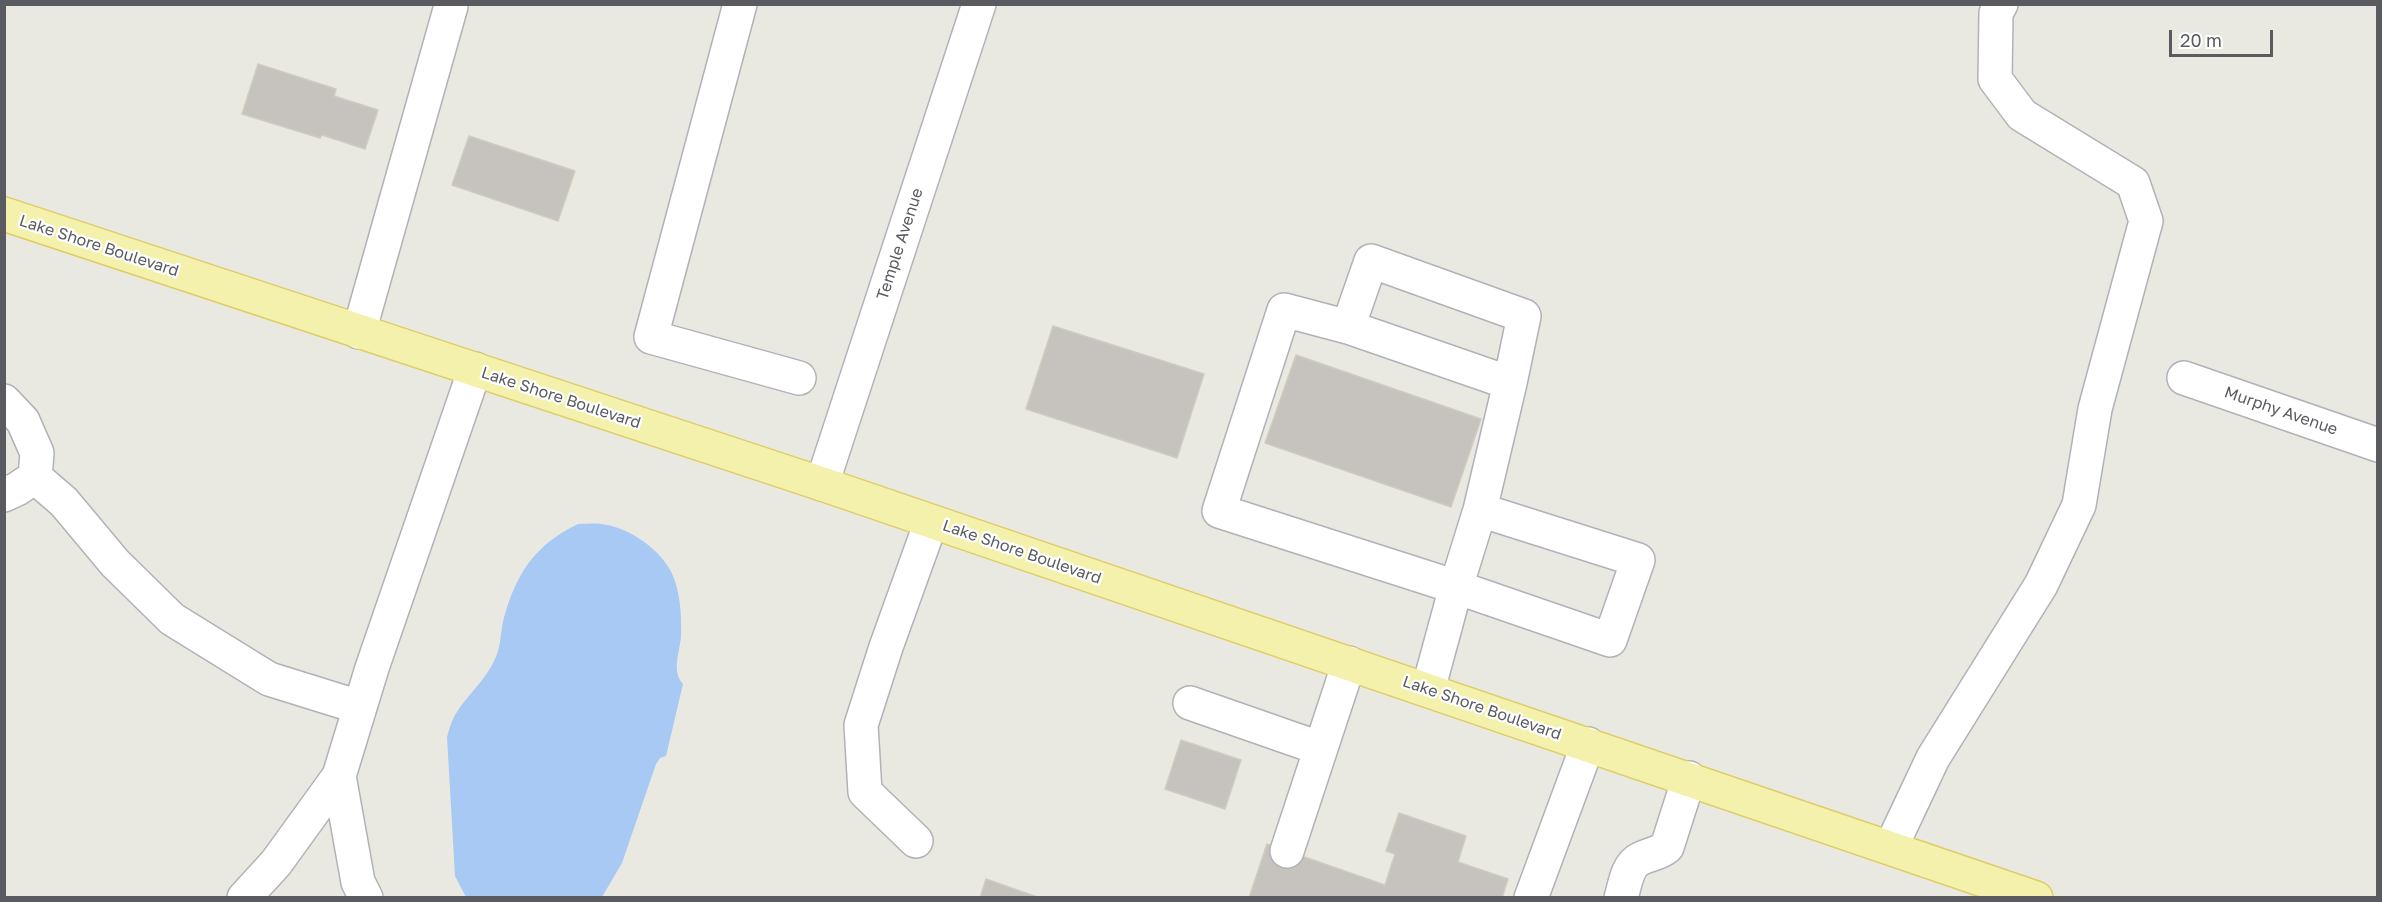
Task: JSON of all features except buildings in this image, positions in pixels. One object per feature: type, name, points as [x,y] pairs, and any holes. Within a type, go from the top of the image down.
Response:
[{"type":"main road","name":"Lake Shore Boulevard","points":[[4,214],[822,484],[2036,897]]},
{"type":"street","points":[[740,4],[651,337],[799,378]]},
{"type":"street","name":"Temple Avenue","points":[[822,484],[979,4]]},
{"type":"street","points":[[1891,847],[1933,758],[2041,585],[2079,505],[2095,409],[2146,222],[2133,183],[2022,115],[1995,79],[1996,13],[2001,4]]},
{"type":"street","points":[[359,332],[451,6]]},
{"type":"street","points":[[1348,327],[1371,261],[1524,316],[1480,510],[1428,690]]},
{"type":"street","points":[[1480,510],[1638,560],[1610,640],[1456,587],[1219,511],[1284,310],[1348,327],[1510,383]]},
{"type":"street","points":[[244,897],[276,863],[339,776],[359,707],[475,369]]},
{"type":"street","name":"Murphy Avenue","points":[[2184,378],[2378,445]]},
{"type":"street","points":[[4,401],[23,421],[37,453],[35,477]]},
{"type":"street","points":[[35,477],[64,502],[115,563],[172,619],[269,679],[359,707]]},
{"type":"street","points":[[4,495],[35,477]]},
{"type":"street","points":[[916,841],[865,792],[861,724],[886,647],[932,522]]},
{"type":"street","points":[[1287,851],[1348,663]]},
{"type":"street","points":[[1190,703],[1319,748]]},
{"type":"street","points":[[1531,897],[1588,744]]},
{"type":"street","points":[[339,776],[358,882],[366,897]]},
{"type":"street","points":[[1621,897],[1631,865],[1638,859],[1659,853],[1666,846],[1689,778]]},
{"type":"water","points":[[578,524],[601,524],[631,533],[657,552],[673,575],[680,601],[681,619],[677,673],[683,684],[666,756],[660,758],[656,764],[622,863],[602,897],[466,897],[455,876],[447,737],[449,729],[460,708],[487,674],[495,659],[510,598],[523,571],[551,540]]}]
